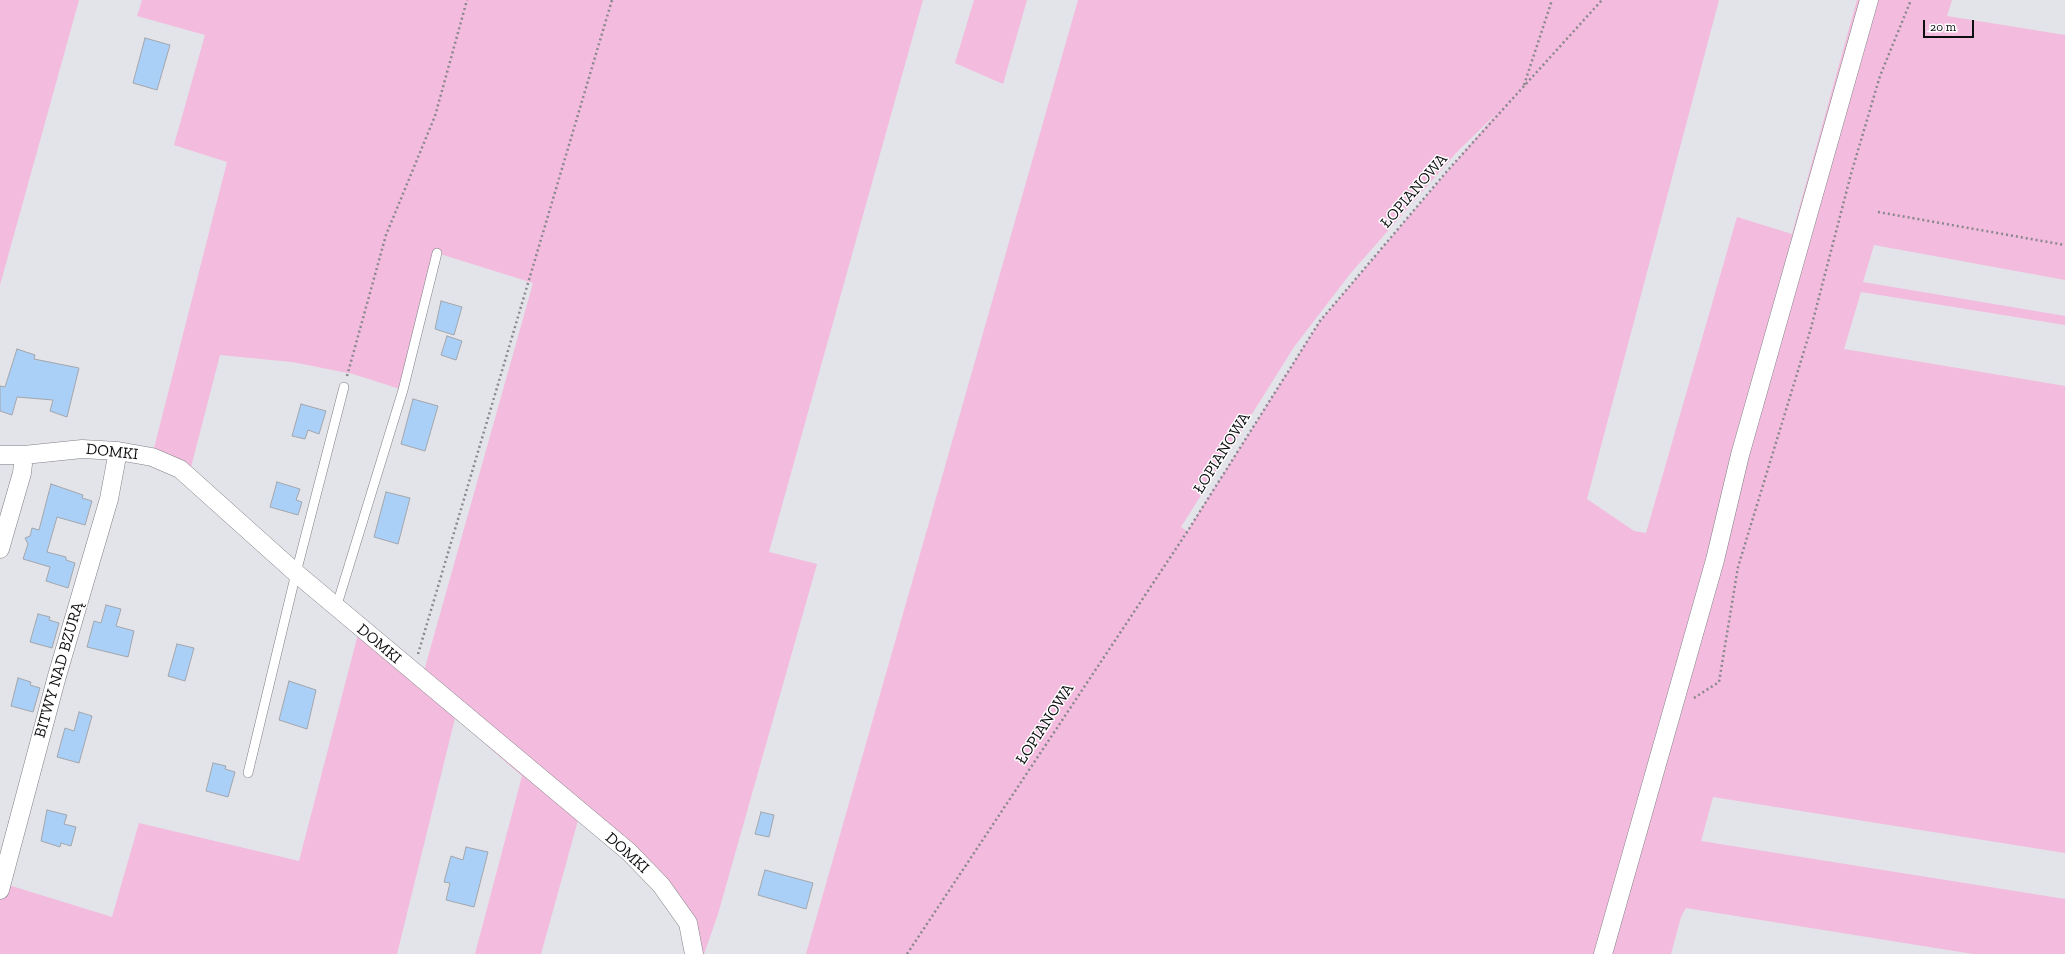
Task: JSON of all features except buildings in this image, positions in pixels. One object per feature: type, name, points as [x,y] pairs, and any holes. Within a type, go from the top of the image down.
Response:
[{"type":"street","points":[[1603,954],[1715,560],[1742,448],[1869,0]]},
{"type":"street","name":"DOMKI","points":[[0,455],[24,455],[82,449],[118,451],[152,457],[180,469],[296,574],[629,852],[661,885],[688,923],[694,954]]},
{"type":"street","name":"BITWY NAD BZURĄ","points":[[0,890],[57,676],[109,499],[118,451]]},
{"type":"street","points":[[0,549],[22,473],[24,455]]},
{"type":"lane","points":[[336,608],[403,390],[437,253]]},
{"type":"lane","points":[[248,773],[296,574],[344,386]]},
{"type":"path","points":[[344,386],[386,235],[435,116],[467,0]]},
{"type":"path","points":[[412,672],[612,0]]},
{"type":"path","points":[[1523,88],[1552,0]]},
{"type":"path","name":"ŁOPIANOWA","points":[[907,954],[1187,532],[1320,321],[1448,170],[1602,0]]},
{"type":"path","points":[[1671,712],[1719,682],[1738,567],[1811,328],[1851,174],[1880,76],[1911,0]]},
{"type":"path","points":[[1878,212],[2065,246]]},
{"type":"shaded area","points":[[0,0],[79,0],[0,285]]},
{"type":"shaded area","points":[[142,0],[923,0],[769,552],[817,564],[718,914],[704,954],[694,954],[688,923],[580,813],[541,954],[475,954],[522,776],[455,718],[397,954],[0,954],[0,890],[2,883],[112,917],[139,823],[299,861],[357,638],[362,630],[424,671],[533,283],[437,253],[403,390],[353,374],[292,362],[220,355],[191,467],[154,448],[227,162],[174,145],[205,35],[137,16]]},
{"type":"shaded area","points":[[974,0],[1027,0],[1003,84],[955,63]]},
{"type":"shaded area","points":[[1078,0],[1719,0],[1587,499],[1634,531],[1646,533],[1737,217],[1792,234],[1857,0],[1952,0],[1947,16],[2065,35],[2065,280],[1874,245],[1863,282],[2065,316],[2065,325],[1861,292],[1844,349],[2065,386],[2065,853],[1713,797],[1701,841],[2065,899],[2065,954],[1973,954],[1686,908],[1681,917],[1671,954],[806,954]],"holes":[[[1497,113],[1320,321],[1187,531],[1181,527],[1294,347],[1350,274],[1457,152]]]}]
